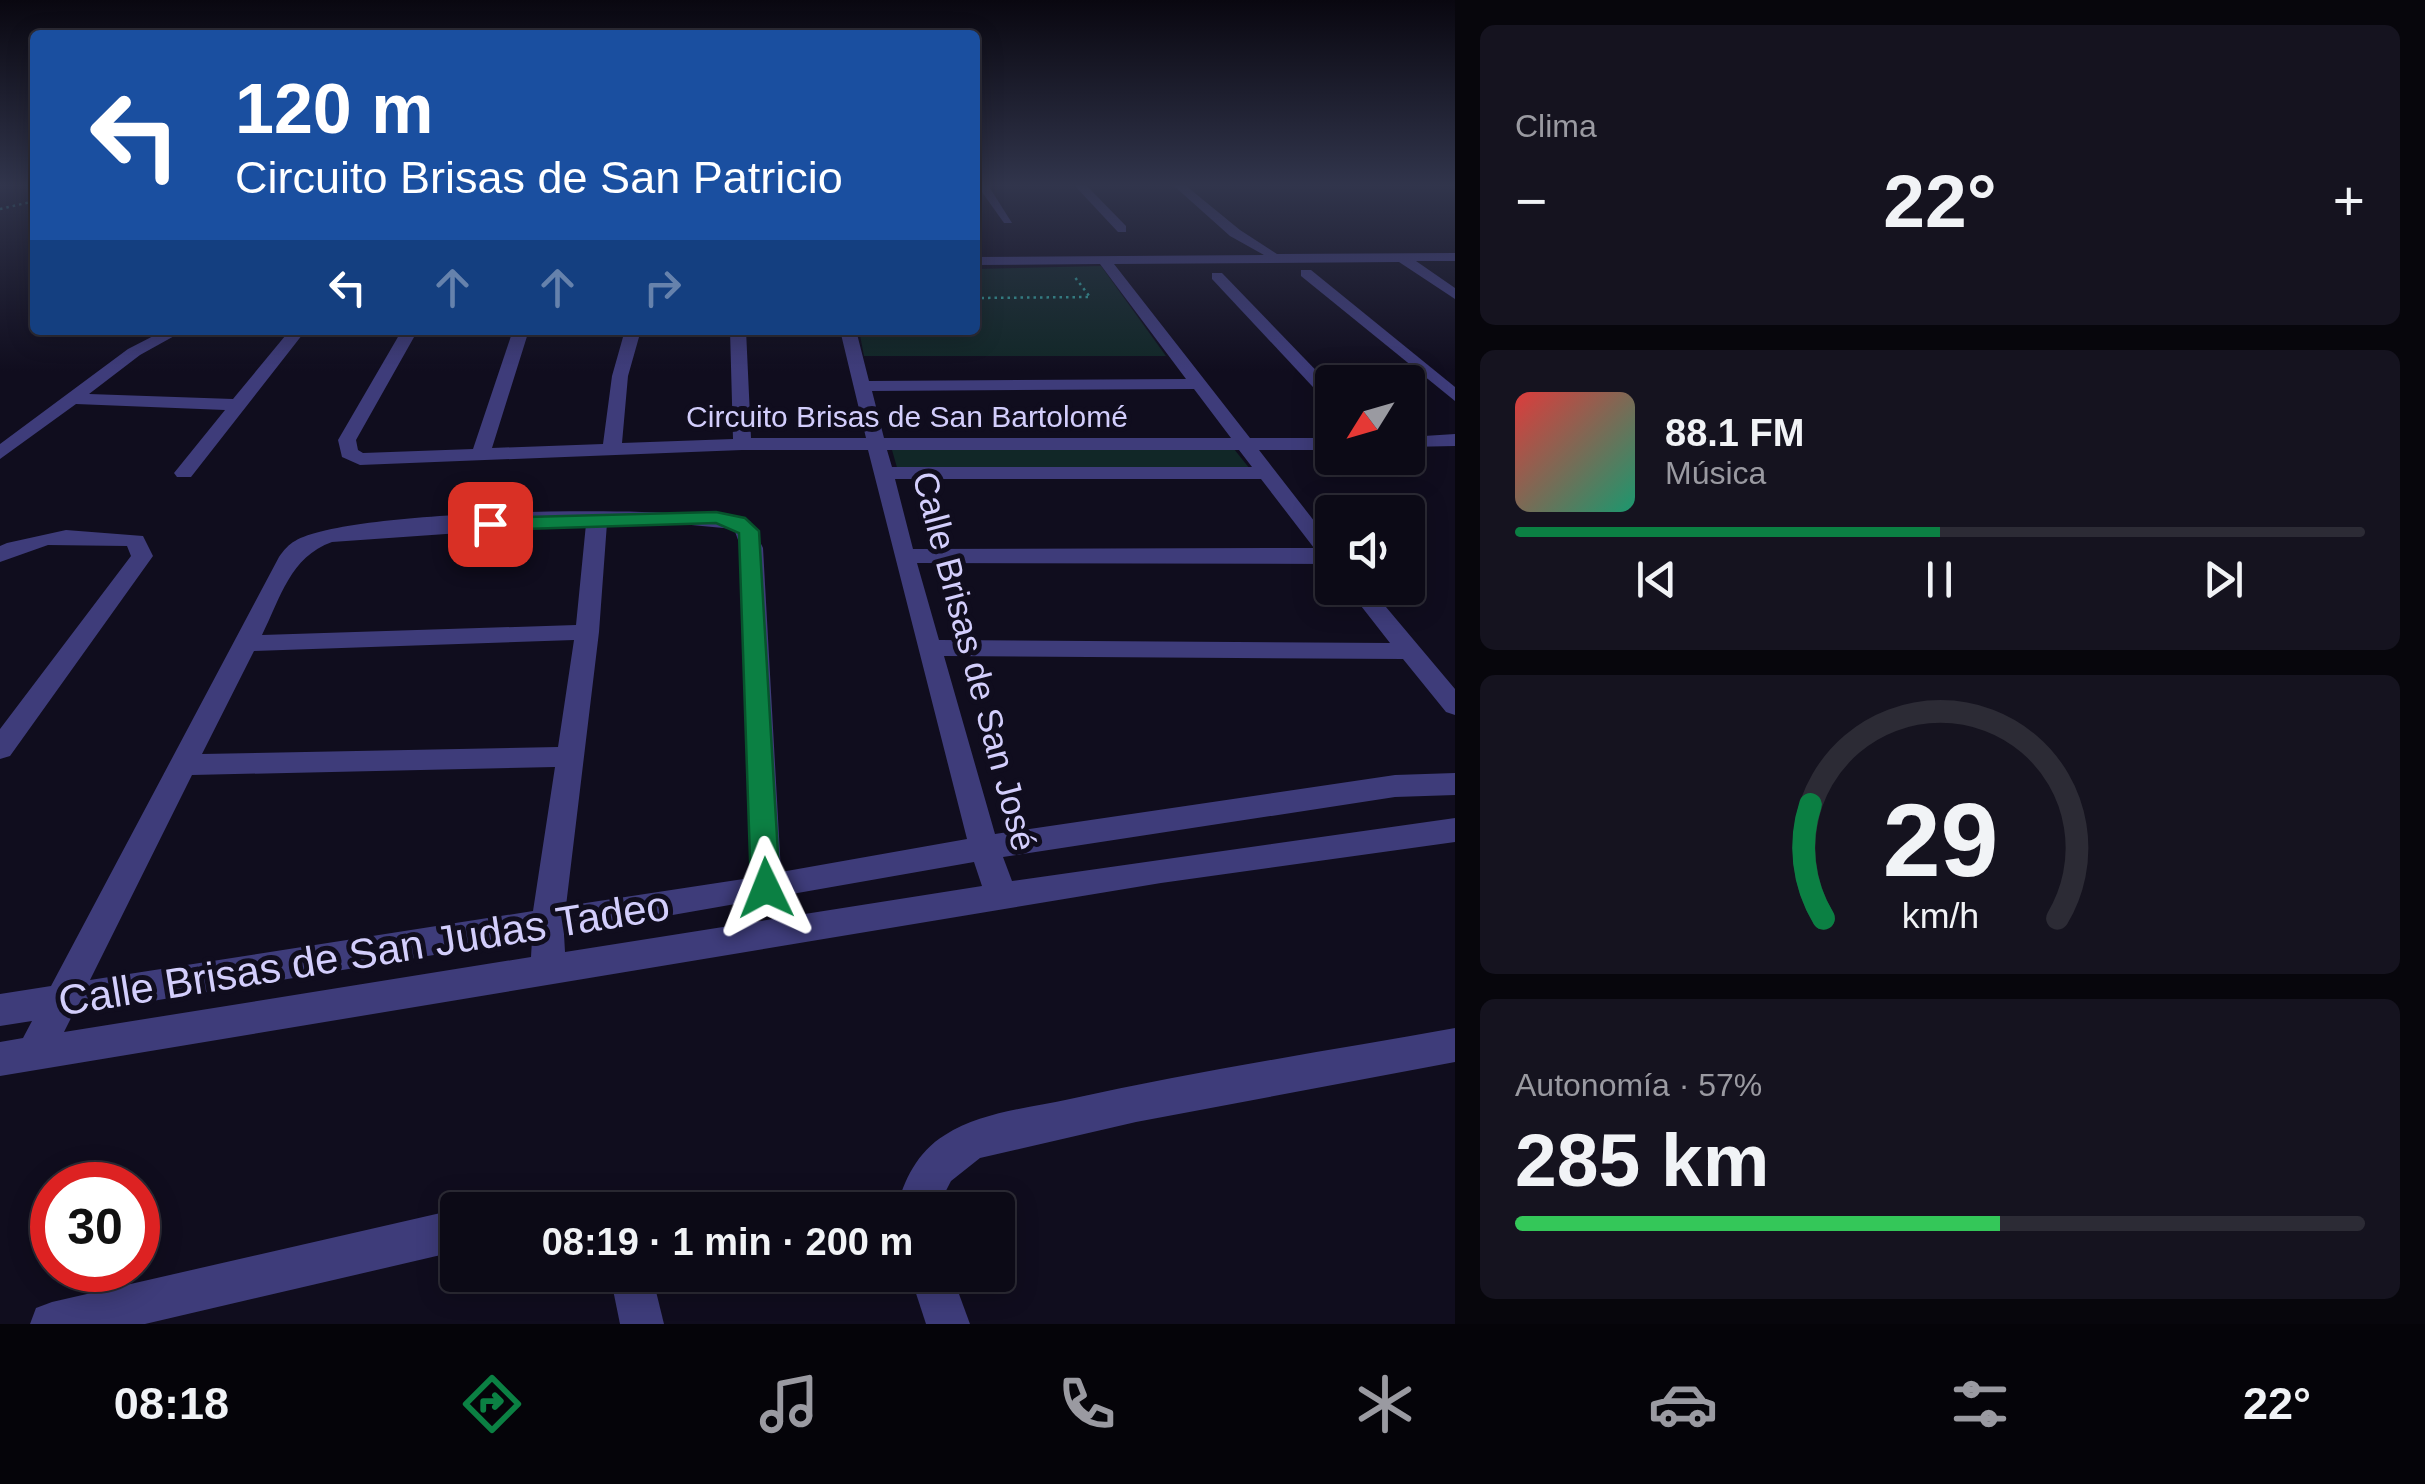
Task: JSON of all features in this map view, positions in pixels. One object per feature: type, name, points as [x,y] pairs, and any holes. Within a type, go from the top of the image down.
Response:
[{"type":"street","points":[[1260,247],[1280,257]]},
{"type":"street","points":[[980,261],[1455,256]]},
{"type":"street","points":[[1400,257],[1455,295]]},
{"type":"street","points":[[1102,258],[1315,535]]},
{"type":"street","points":[[1306,273],[1455,396]]},
{"type":"street","points":[[1217,276],[1315,379]]},
{"type":"street","points":[[0,453],[77,399],[134,352],[168,335]]},
{"type":"street","points":[[184,474],[294,335]]},
{"type":"street","name":"Circuito Brisas de San Bartolomé","points":[[407,335],[346,448],[370,460],[742,444],[1315,444]]},
{"type":"street","points":[[481,454],[520,335]]},
{"type":"street","points":[[612,449],[620,376],[632,335]]},
{"type":"street","points":[[738,335],[742,444]]},
{"type":"street","name":"Calle Brisas de San José","points":[[849,335],[904,556],[984,848],[1002,896]]},
{"type":"street","points":[[860,386],[1196,384]]},
{"type":"street","points":[[77,399],[239,405]]},
{"type":"street","points":[[1425,441],[1455,440]]},
{"type":"street","points":[[885,473],[1269,474]]},
{"type":"street","points":[[35,1052],[290,557],[317,540],[347,532],[597,518],[716,517],[738,522],[749,531],[766,888]]},
{"type":"street","points":[[548,969],[548,921],[597,518]]},
{"type":"street","points":[[0,555],[32,541],[76,538],[135,541],[142,556],[0,749]]},
{"type":"street","points":[[904,556],[1315,556]]},
{"type":"street","points":[[1373,605],[1455,706]]},
{"type":"street","points":[[248,643],[586,632]]},
{"type":"street","points":[[931,648],[1412,651]]},
{"type":"street","points":[[183,765],[570,756]]},
{"type":"street","name":"Calle Brisas de San Judas Tadeo","points":[[0,1010],[766,888],[984,848],[1395,786],[1455,784]]},
{"type":"street","name":"Calle Brisas de San Judas Tadeo","points":[[0,1059],[1354,840],[1455,830]]},
{"type":"street","points":[[923,1192],[930,1174],[954,1148],[977,1139],[1193,1092],[1455,1044]]},
{"type":"street","points":[[52,1324],[440,1234]]},
{"type":"street","points":[[635,1292],[642,1324]]},
{"type":"street","points":[[937,1292],[948,1324]]},
{"type":"path","points":[[980,300],[1090,297],[1070,271]]},
{"type":"green space","points":[[1101,266],[1166,356],[864,356],[860,335],[980,335],[980,269]]},
{"type":"green space","points":[[1234,449],[1250,469],[898,471],[892,450]]},
{"type":"route","points":[[490,524],[716,517],[738,522],[749,531],[766,888]]}]
